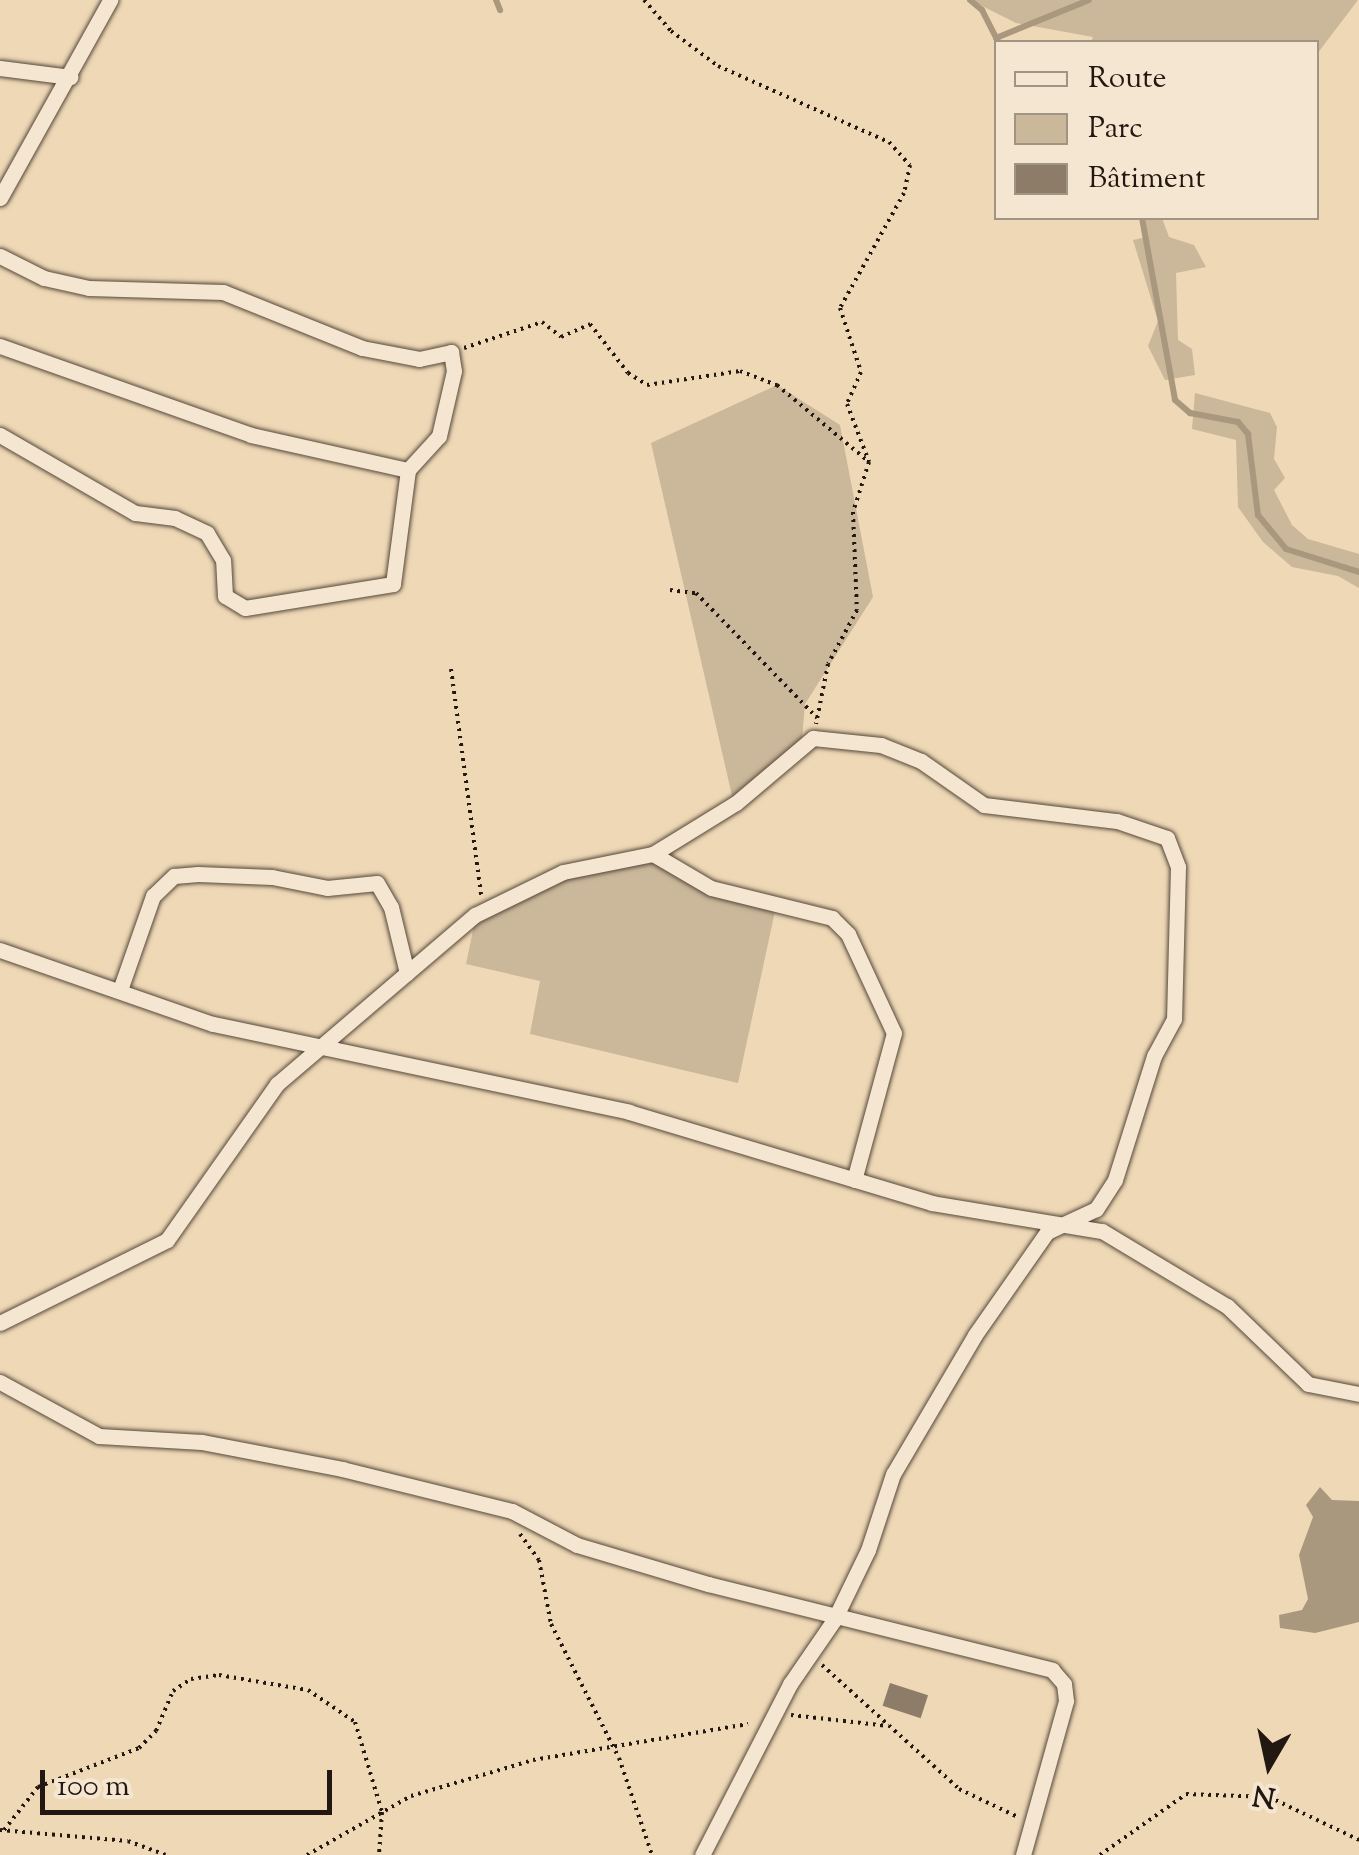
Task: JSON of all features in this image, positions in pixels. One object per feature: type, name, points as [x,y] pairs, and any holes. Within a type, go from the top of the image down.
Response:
[{"type":"street","points":[[0,198],[110,0]]},
{"type":"street","points":[[0,68],[70,78]]},
{"type":"street","points":[[0,256],[44,278],[89,288],[222,292],[308,332],[409,358],[451,352],[445,421],[408,470],[393,584],[246,608],[224,596],[224,560],[208,534],[175,518],[136,513],[0,435]]},
{"type":"street","points":[[0,346],[251,435],[408,470]]},
{"type":"street","points":[[0,1322],[167,1240],[277,1084],[483,910],[564,872],[653,854],[736,803],[813,738],[881,745],[920,761],[984,806],[1117,820],[1154,831],[1174,846],[1179,886],[1171,1029],[1154,1056],[1106,1197],[1086,1217],[1064,1222],[1035,1247],[893,1474],[868,1550],[834,1620],[773,1715],[702,1855]]},
{"type":"street","points":[[653,854],[711,888],[778,901],[842,924],[894,1033],[854,1180]]},
{"type":"street","points":[[120,990],[153,896],[174,876],[198,874],[272,877],[327,888],[377,883],[391,907],[406,973]]},
{"type":"street","points":[[0,950],[213,1024],[629,1112],[932,1203],[1064,1222],[1136,1246],[1186,1278],[1228,1306],[1308,1384],[1359,1394]]},
{"type":"street","points":[[0,1382],[99,1436],[202,1442],[512,1511],[577,1545],[834,1620],[1052,1670],[1064,1684],[1066,1701],[1023,1855]]},
{"type":"path","points":[[644,0],[671,32],[718,66],[890,142],[910,165],[904,192],[840,308],[861,372],[846,404],[869,462],[853,512],[857,610],[828,664],[813,738]]},
{"type":"path","points":[[451,352],[542,322],[561,337],[590,324],[628,373],[648,385],[740,371],[777,385],[869,462]]},
{"type":"path","points":[[670,590],[696,593],[817,718]]},
{"type":"path","points":[[450,669],[483,910]]},
{"type":"path","points":[[518,1532],[540,1560],[550,1624],[611,1745],[652,1855]]},
{"type":"path","points":[[810,1656],[959,1789],[1032,1824]]},
{"type":"path","points":[[2,1830],[38,1787],[140,1748],[156,1731],[173,1691],[191,1678],[219,1675],[308,1690],[355,1722],[382,1812],[380,1855]]},
{"type":"path","points":[[307,1855],[412,1796],[516,1766],[611,1745],[736,1729],[773,1715],[888,1726]]},
{"type":"path","points":[[1100,1855],[1186,1794],[1269,1797],[1359,1840]]},
{"type":"path","points":[[2,1830],[128,1841],[166,1855]]},
{"type":"green space","points":[[970,0],[1358,0],[1319,51],[1319,40],[1092,40],[1093,37],[1016,23]]},
{"type":"green space","points":[[1143,220],[1163,220],[1169,237],[1194,245],[1206,267],[1176,273],[1178,340],[1192,349],[1195,375],[1165,380],[1148,346],[1158,321],[1133,240],[1147,237]]},
{"type":"green space","points":[[777,385],[840,425],[873,597],[805,704],[802,739],[733,800],[651,443]]},
{"type":"green space","points":[[1195,393],[1270,413],[1277,427],[1274,459],[1285,478],[1274,490],[1292,525],[1308,539],[1359,554],[1359,588],[1338,576],[1292,567],[1263,542],[1238,507],[1236,440],[1192,429]]},
{"type":"green space","points":[[642,856],[777,902],[738,1083],[530,1034],[540,981],[466,964],[476,916],[561,875]]},
{"type":"shaded area","points":[[1320,1487],[1332,1500],[1359,1501],[1359,1622],[1315,1633],[1280,1628],[1279,1615],[1302,1610],[1308,1599],[1299,1555],[1313,1517],[1306,1505]]},
{"type":"building","points":[[890,1683],[928,1695],[921,1718],[883,1706]]},
{"type":"waterway","points":[[496,0],[500,10]]},
{"type":"waterway","points":[[970,0],[982,10],[997,40]]},
{"type":"waterway","points":[[996,38],[1089,0]]},
{"type":"waterway","points":[[1142,220],[1175,400],[1190,413],[1238,422],[1248,434],[1258,515],[1286,549],[1359,572]]}]
